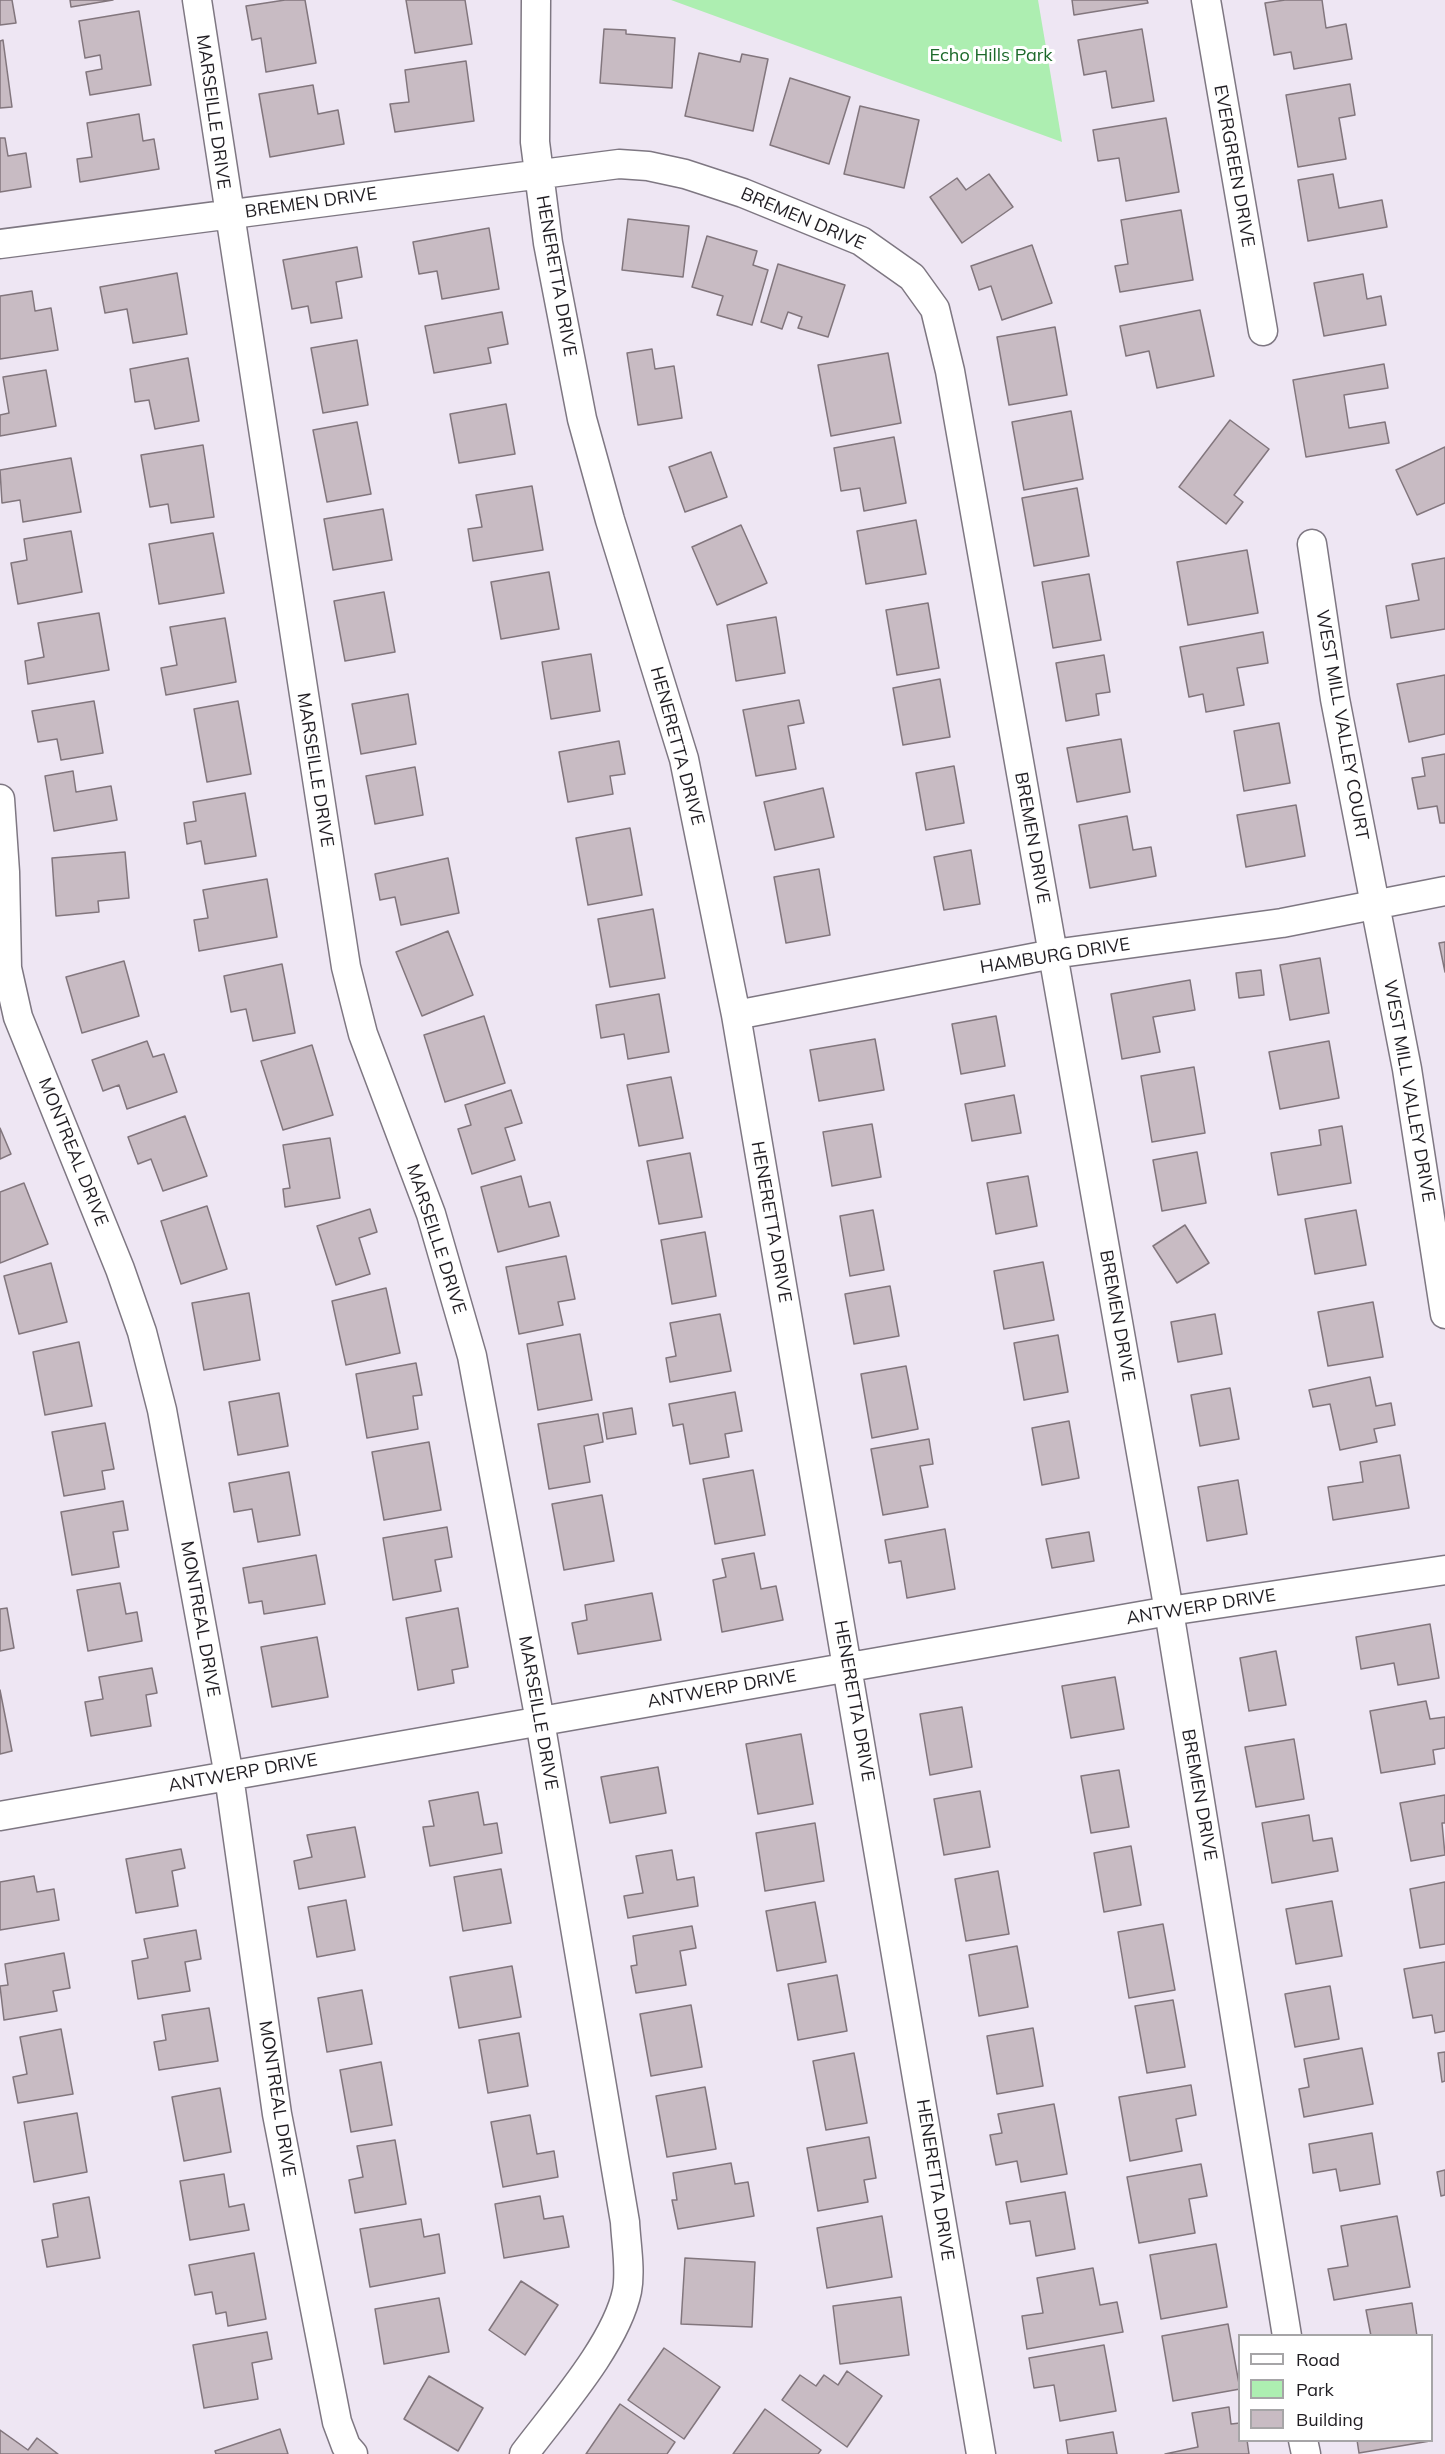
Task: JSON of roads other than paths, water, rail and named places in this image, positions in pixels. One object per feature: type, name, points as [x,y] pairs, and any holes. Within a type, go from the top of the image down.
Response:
[{"type":"street","name":"MARSEILLE DRIVE","points":[[197,0],[228,214],[346,967],[363,1034],[431,1214],[472,1356],[540,1721],[625,2222],[628,2288],[623,2306],[603,2347],[524,2454]]},
{"type":"street","name":"HENERETTA DRIVE","points":[[536,0],[535,142],[548,243],[582,419],[610,520],[684,759],[701,833],[736,1015],[848,1667],[975,2453]]},
{"type":"street","name":"EVERGREEN DRIVE","points":[[1206,0],[1263,332]]},
{"type":"street","name":"BREMEN DRIVE","points":[[0,244],[539,173],[619,164],[648,166],[686,174],[743,193],[861,241],[912,277],[935,309],[950,371],[1169,1611],[1287,2334]]},
{"type":"street","name":"WEST MILL VALLEY COURT","points":[[1312,544],[1335,699],[1375,904]]},
{"type":"street","name":"MONTREAL DRIVE","points":[[0,800],[5,872],[2,915],[6,968],[18,1017],[120,1269],[142,1332],[162,1410],[228,1776],[277,2114],[337,2422],[345,2446],[353,2454]]},
{"type":"street","name":"HAMBURG DRIVE","points":[[736,1015],[1053,954],[1282,923],[1445,891]]},
{"type":"street","name":"WEST MILL VALLEY DRIVE","points":[[1375,904],[1407,1069],[1445,1314]]},
{"type":"street","name":"ANTWERP DRIVE","points":[[0,1816],[1169,1611],[1445,1570]]},
{"type":"park label","name":"Echo Hills Park","points":[[991,56]]}]
